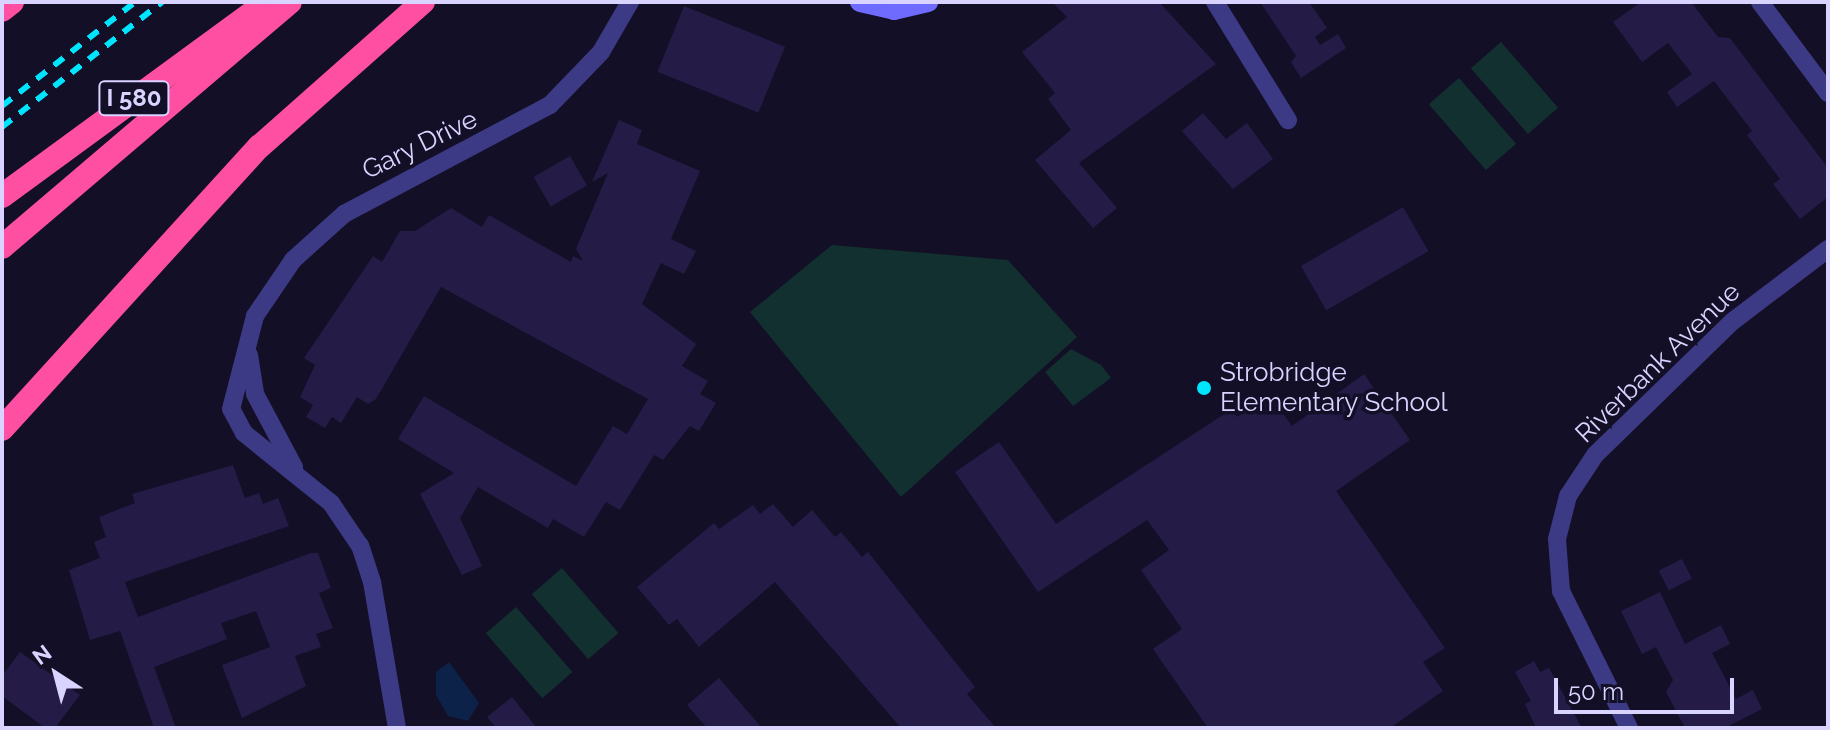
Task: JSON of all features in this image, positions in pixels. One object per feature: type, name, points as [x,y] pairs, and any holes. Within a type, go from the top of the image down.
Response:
[{"type":"highway","points":[[2,10],[12,2]]},
{"type":"highway","name":"I 580","points":[[2,196],[267,2]]},
{"type":"highway","name":"I 580","points":[[5,245],[290,2]]},
{"type":"highway","points":[[2,429],[259,147],[423,2]]},
{"type":"main road","points":[[860,2],[894,10],[928,2]]},
{"type":"street","name":"Gary Drive","points":[[397,728],[372,582],[360,546],[331,503],[298,473],[244,433],[231,409],[247,345],[271,285],[318,236],[373,196],[550,105],[601,52],[630,2]]},
{"type":"street","points":[[1215,2],[1288,120]]},
{"type":"street","points":[[1760,2],[1828,93]]},
{"type":"street","name":"Riverbank Avenue","points":[[1629,728],[1561,591],[1557,539],[1568,496],[1595,455],[1733,321],[1828,249]]},
{"type":"street","name":"Gary Drive","points":[[247,345],[255,394],[298,473]]},
{"type":"green space","points":[[1501,42],[1558,108],[1528,134],[1471,68]]},
{"type":"green space","points":[[1459,78],[1516,144],[1486,170],[1429,104]]},
{"type":"green space","points":[[832,245],[1008,260],[1077,337],[901,497],[750,312]]},
{"type":"green space","points":[[1071,349],[1101,365],[1111,378],[1073,406],[1045,372]]},
{"type":"green space","points":[[562,568],[618,633],[588,659],[532,594]]},
{"type":"green space","points":[[516,607],[572,672],[542,698],[486,633]]},
{"type":"water","points":[[449,662],[479,703],[468,721],[448,716],[436,695],[436,672]]},
{"type":"building","points":[[1052,2],[1159,2],[1216,64],[1079,163],[1117,208],[1093,228],[1035,160],[1071,130],[1048,99],[1055,93],[1022,52],[1067,17]]},
{"type":"building","points":[[1260,2],[1309,2],[1327,28],[1315,37],[1320,45],[1338,34],[1346,48],[1301,78],[1291,62],[1296,56]]},
{"type":"building","points":[[1641,2],[1691,2],[1718,37],[1730,38],[1828,168],[1828,197],[1800,219],[1773,184],[1780,179],[1747,135],[1752,131],[1714,81],[1677,107],[1667,92],[1692,74],[1668,43],[1642,62],[1613,22]]},
{"type":"building","points":[[684,6],[785,47],[758,113],[657,72]]},
{"type":"building","points":[[1203,113],[1226,139],[1247,123],[1273,159],[1233,189],[1182,131]]},
{"type":"building","points":[[619,120],[642,130],[637,144],[700,171],[671,239],[696,251],[684,274],[661,263],[642,304],[696,344],[682,366],[708,381],[700,394],[716,403],[699,431],[690,426],[663,460],[654,455],[620,510],[606,502],[584,537],[553,519],[548,528],[478,487],[460,518],[482,566],[462,575],[420,494],[454,473],[398,439],[424,396],[576,486],[613,426],[627,434],[648,399],[441,287],[376,399],[368,404],[357,397],[341,423],[332,417],[325,428],[306,417],[313,405],[300,397],[315,365],[304,358],[373,256],[382,262],[400,231],[415,231],[451,208],[482,227],[489,215],[571,262],[573,256],[583,261],[576,249],[608,173],[592,182]]},
{"type":"building","points":[[570,156],[587,185],[551,206],[534,177]]},
{"type":"building","points":[[1403,207],[1428,251],[1326,310],[1301,266]]},
{"type":"building","points":[[1364,374],[1410,440],[1336,491],[1445,648],[1423,662],[1443,691],[1390,728],[1208,728],[1153,649],[1182,629],[1141,570],[1169,550],[1147,520],[1038,592],[955,472],[999,442],[1056,524],[1232,409],[1237,417],[1269,394],[1292,426]]},
{"type":"building","points":[[233,465],[245,498],[259,493],[263,504],[278,498],[289,526],[125,582],[138,617],[318,553],[331,588],[319,593],[333,628],[316,634],[321,647],[295,656],[306,686],[242,718],[222,665],[270,647],[256,611],[221,623],[227,639],[154,667],[176,728],[154,728],[120,631],[90,640],[69,570],[100,558],[94,542],[106,537],[99,517],[135,503],[132,494]]},
{"type":"building","points":[[773,504],[793,527],[812,510],[835,537],[841,532],[862,557],[868,552],[975,687],[967,694],[996,728],[901,728],[775,582],[699,647],[677,619],[669,625],[637,587],[714,523],[719,529],[753,505],[760,514]]},
{"type":"building","points":[[1682,559],[1692,579],[1669,590],[1659,571]]},
{"type":"building","points":[[1660,592],[1685,644],[1721,625],[1730,644],[1712,653],[1736,699],[1753,690],[1762,709],[1725,728],[1685,728],[1666,692],[1673,680],[1656,647],[1642,654],[1621,611]]},
{"type":"building","points":[[20,652],[80,695],[55,728],[45,728],[2,696],[2,676]]},
{"type":"building","points":[[1534,661],[1540,672],[1549,668],[1582,728],[1536,728],[1525,704],[1531,701],[1515,672]]},
{"type":"building","points":[[719,678],[762,728],[707,728],[687,705]]},
{"type":"building","points":[[512,697],[537,728],[496,728],[487,717]]},
{"type":"railway","points":[[2,106],[135,2]]},
{"type":"railway","points":[[2,127],[162,2]]},
{"type":"place","name":"Strobridge Elementary School","points":[[1204,388]]}]
